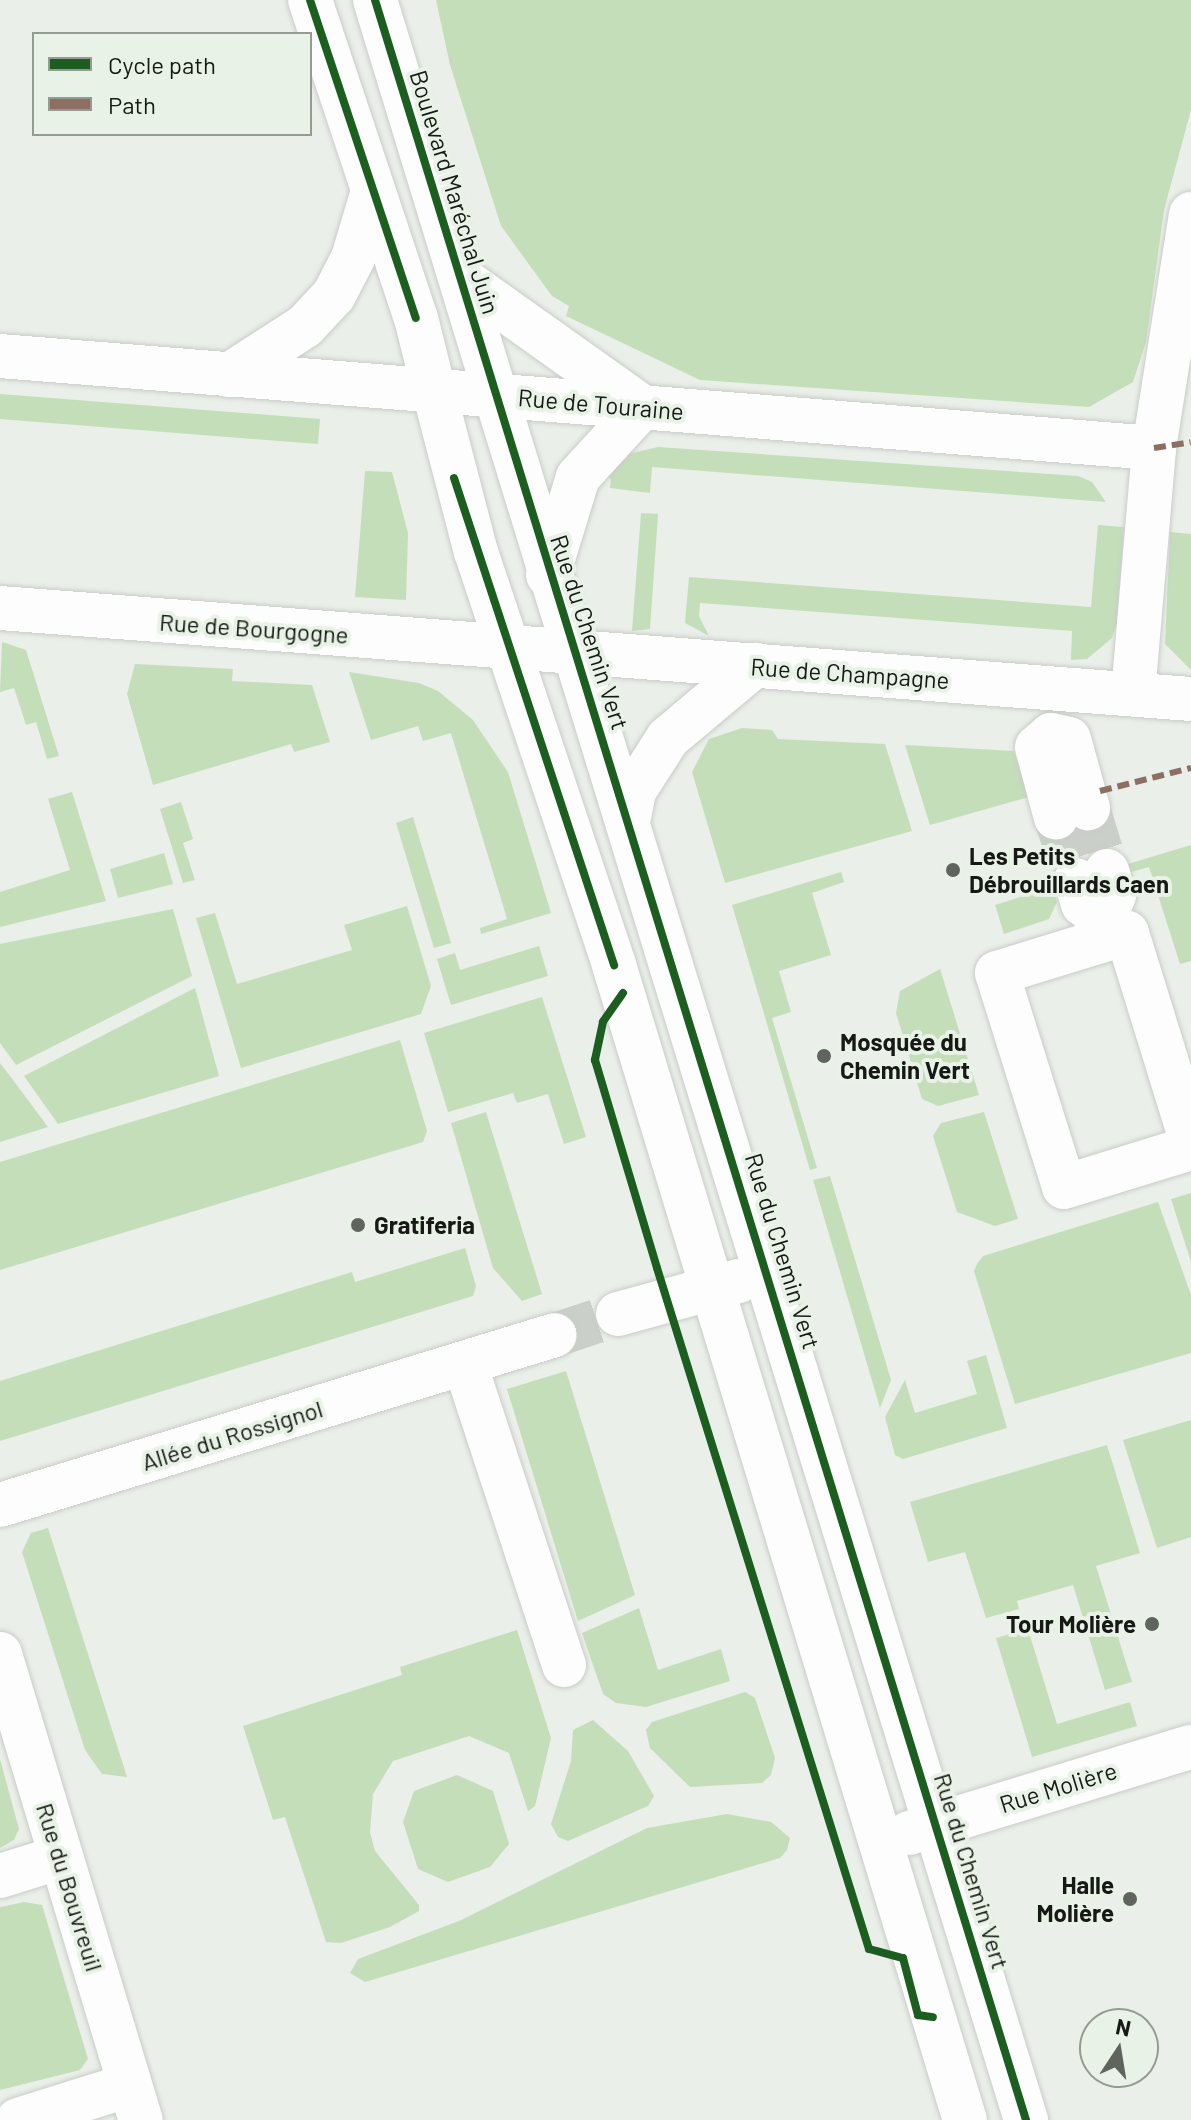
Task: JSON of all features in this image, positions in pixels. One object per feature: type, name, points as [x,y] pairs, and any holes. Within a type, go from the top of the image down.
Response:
[{"type":"main road","points":[[310,0],[416,318],[454,478],[614,965],[965,2120]]},
{"type":"main road","name":"Boulevard Maréchal Juin","points":[[375,0],[496,396]]},
{"type":"main road","points":[[229,375],[305,326],[334,295],[357,247],[373,191]]},
{"type":"main road","points":[[1133,694],[1154,448],[1191,214]]},
{"type":"main road","points":[[462,279],[642,407],[578,477],[548,575]]},
{"type":"main road","name":"Rue de Touraine","points":[[0,356],[1154,448]]},
{"type":"main road","name":"Rue du Chemin Vert","points":[[496,396],[571,652],[629,817],[1026,2120]]},
{"type":"main road","name":"Rue de Bourgogne","points":[[0,608],[508,647]]},
{"type":"main road","name":"Rue de Champagne","points":[[508,647],[1191,699]]},
{"type":"main road","points":[[629,817],[634,791],[668,738],[755,665]]},
{"type":"main road","points":[[1051,688],[1051,735],[1037,747],[1072,813]]},
{"type":"main road","points":[[1091,876],[1083,904],[1107,929]]},
{"type":"main road","points":[[1191,1140],[1127,933],[1107,929],[997,973],[1064,1187],[1191,1148]]},
{"type":"main road","points":[[618,1314],[768,1272]]},
{"type":"main road","name":"Allée du Rossignol","points":[[0,1505],[555,1335]]},
{"type":"main road","points":[[465,1364],[564,1665]]},
{"type":"main road","name":"Rue du Bouvreuil","points":[[0,1654],[136,2102]]},
{"type":"main road","name":"Rue Molière","points":[[880,1841],[1191,1747]]},
{"type":"main road","points":[[0,1876],[61,1857]]},
{"type":"main road","points":[[18,2120],[136,2102]]},
{"type":"green space","points":[[436,0],[1191,0],[1191,110],[1164,210],[1146,342],[1133,382],[1089,407],[700,380],[566,316],[569,306],[552,296],[501,226],[450,65]]},
{"type":"green space","points":[[0,394],[320,419],[318,444],[0,419]]},
{"type":"green space","points":[[658,447],[1078,476],[1092,482],[1106,502],[652,467],[650,493],[610,488],[611,479],[598,470],[606,459]]},
{"type":"green space","points":[[365,471],[392,472],[408,533],[406,600],[355,597]]},
{"type":"green space","points":[[641,513],[658,514],[650,629],[632,631]]},
{"type":"green space","points":[[1098,525],[1124,527],[1117,623],[1112,638],[1087,659],[1071,660],[1072,631],[700,603],[699,616],[709,636],[685,623],[689,577],[1091,607]]},
{"type":"green space","points":[[1170,532],[1191,534],[1191,670],[1165,644]]},
{"type":"green space","points":[[2,642],[26,650],[59,756],[47,759],[36,722],[26,725],[14,688],[0,692]]},
{"type":"green space","points":[[135,664],[233,669],[232,681],[312,685],[330,742],[294,752],[291,744],[153,785],[127,694]]},
{"type":"green space","points":[[349,672],[419,683],[438,691],[473,720],[508,772],[551,913],[481,934],[480,928],[507,919],[451,733],[423,741],[418,726],[371,740]]},
{"type":"green space","points":[[742,728],[772,730],[778,739],[885,744],[912,831],[725,883],[692,772],[709,739]]},
{"type":"green space","points":[[905,745],[1014,751],[1029,797],[930,825]]},
{"type":"green space","points":[[72,792],[106,901],[0,927],[0,892],[70,870],[48,799]]},
{"type":"green space","points":[[181,802],[193,839],[183,843],[195,880],[183,883],[160,809]]},
{"type":"green space","points":[[413,817],[451,943],[434,948],[396,823]]},
{"type":"green space","points":[[1191,845],[1191,961],[1180,964],[1149,867],[1131,872],[1128,864]]},
{"type":"green space","points":[[164,853],[173,884],[118,898],[110,869]]},
{"type":"green space","points":[[841,872],[844,882],[812,893],[831,955],[779,971],[791,1012],[772,1018],[817,1168],[810,1170],[732,905]]},
{"type":"green space","points":[[1052,887],[1057,902],[1049,919],[1004,934],[995,905]]},
{"type":"green space","points":[[407,906],[431,986],[421,1014],[241,1068],[196,918],[215,913],[237,984],[352,950],[344,925]]},
{"type":"green space","points":[[173,909],[192,976],[16,1065],[0,1043],[0,944]]},
{"type":"green space","points":[[539,946],[548,976],[451,1005],[437,959],[455,953],[460,970]]},
{"type":"green space","points":[[940,969],[979,1095],[938,1106],[922,1099],[896,1013],[900,991]]},
{"type":"green space","points":[[195,988],[219,1076],[58,1124],[24,1076]]},
{"type":"green space","points":[[542,997],[586,1137],[564,1144],[548,1094],[517,1103],[513,1093],[448,1112],[424,1033]]},
{"type":"green space","points":[[400,1040],[427,1131],[423,1142],[0,1270],[0,1162]]},
{"type":"green space","points":[[0,1063],[10,1076],[48,1127],[0,1142]]},
{"type":"green space","points":[[486,1112],[542,1294],[522,1301],[493,1268],[451,1123]]},
{"type":"green space","points":[[984,1112],[1018,1219],[995,1226],[957,1212],[933,1136],[941,1123]]},
{"type":"green space","points":[[830,1176],[891,1380],[880,1408],[813,1180]]},
{"type":"green space","points":[[1191,1193],[1191,1262],[1171,1199]]},
{"type":"green space","points":[[1158,1202],[1191,1295],[1191,1353],[1015,1404],[974,1271],[977,1264],[983,1256]]},
{"type":"green space","points":[[465,1248],[476,1286],[473,1296],[0,1441],[0,1381],[352,1272],[355,1282]]},
{"type":"green space","points":[[986,1355],[1007,1428],[903,1459],[895,1455],[885,1417],[905,1380],[915,1413],[977,1394],[967,1361]]},
{"type":"green space","points":[[566,1371],[635,1595],[578,1621],[507,1389]]},
{"type":"green space","points":[[1191,1420],[1191,1537],[1157,1548],[1123,1440]]},
{"type":"green space","points":[[1107,1445],[1140,1553],[1096,1566],[1132,1682],[1105,1690],[1073,1585],[1017,1601],[1019,1609],[986,1618],[965,1552],[928,1562],[910,1502]]},
{"type":"green space","points":[[48,1528],[127,1777],[102,1774],[85,1750],[22,1552],[31,1533]]},
{"type":"green space","points":[[639,1608],[658,1670],[721,1649],[730,1681],[646,1707],[616,1703],[603,1694],[582,1633]]},
{"type":"green space","points":[[1028,1629],[1057,1724],[1130,1702],[1137,1726],[1032,1757],[996,1638]]},
{"type":"green space","points":[[517,1630],[551,1738],[535,1806],[528,1811],[509,1753],[469,1736],[393,1761],[373,1794],[370,1832],[375,1851],[419,1905],[419,1911],[390,1927],[341,1943],[326,1942],[285,1817],[273,1820],[243,1726],[402,1675],[400,1667]]},
{"type":"green space","points":[[745,1692],[755,1698],[775,1758],[771,1775],[762,1783],[690,1787],[650,1748],[646,1730],[652,1722]]},
{"type":"green space","points":[[593,1720],[628,1751],[654,1796],[648,1806],[568,1841],[558,1837],[551,1824],[571,1761],[573,1730]]},
{"type":"green space","points":[[0,1759],[19,1829],[14,1840],[0,1848]]},
{"type":"green space","points":[[457,1775],[493,1791],[509,1844],[490,1867],[448,1882],[418,1869],[403,1822],[414,1791]]},
{"type":"green space","points":[[727,1814],[771,1822],[790,1838],[787,1850],[780,1858],[365,1982],[350,1973],[358,1959],[459,1921],[647,1828]]},
{"type":"green space","points":[[24,1902],[42,1905],[88,2059],[80,2070],[0,2090],[0,1907]]},
{"type":"tunnel","points":[[1088,808],[1107,871]]},
{"type":"tunnel","points":[[1056,818],[1076,880]]},
{"type":"tunnel","points":[[555,1335],[618,1314]]},
{"type":"marked path","points":[[1154,448],[1191,442]]},
{"type":"marked path","points":[[1100,791],[1191,768]]},
{"type":"cycle path","points":[[310,0],[416,318]]},
{"type":"cycle path","points":[[375,0],[1026,2120]]},
{"type":"cycle path","points":[[454,478],[614,965]]},
{"type":"cycle path","points":[[623,993],[603,1022],[595,1060],[657,1268],[869,1949],[903,1958],[918,2015],[933,2017]]},
{"type":"place","name":"Les Petits Débrouillards Caen","points":[[953,870]]},
{"type":"place","name":"Mosquée du Chemin Vert","points":[[824,1056]]},
{"type":"place","name":"Gratiferia","points":[[358,1225]]},
{"type":"place","name":"Tour Molière","points":[[1152,1624]]},
{"type":"place","name":"Halle Molière","points":[[1130,1899]]}]
